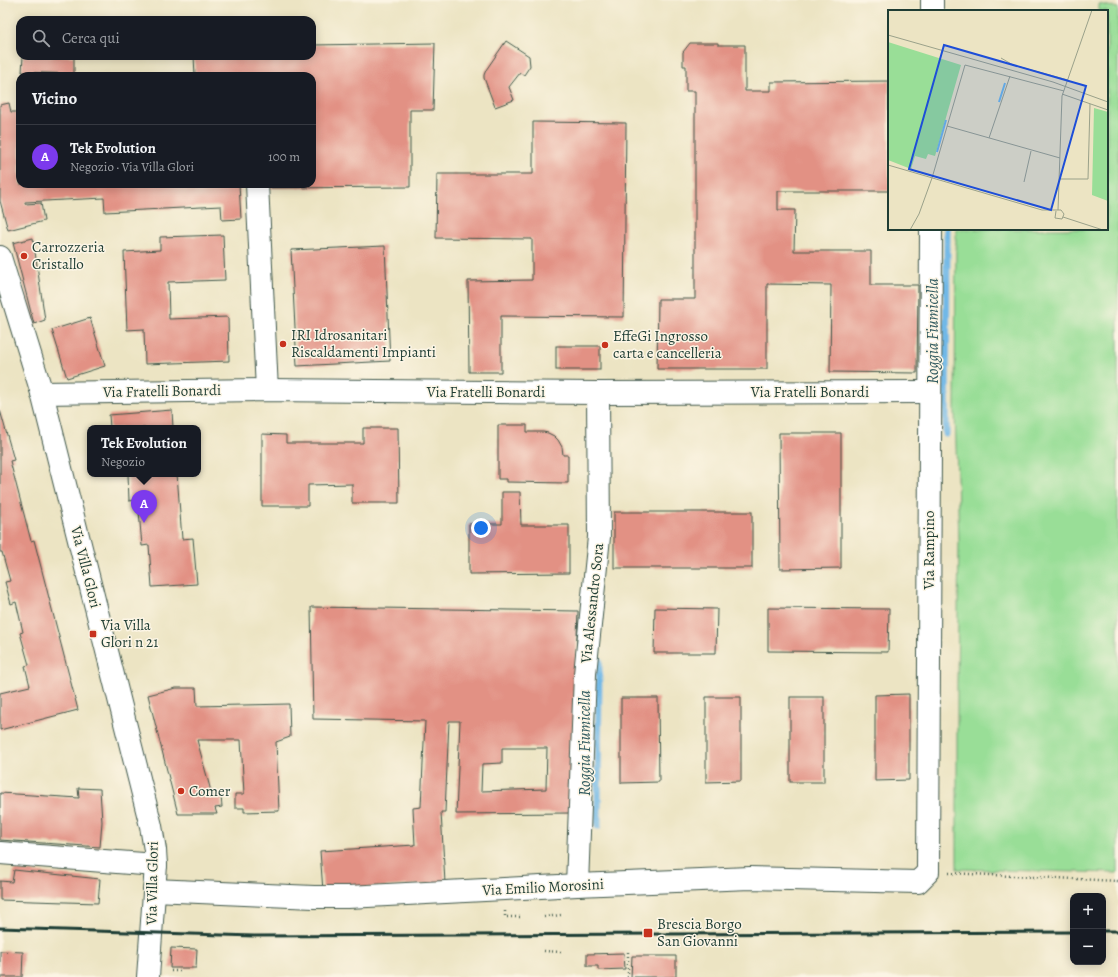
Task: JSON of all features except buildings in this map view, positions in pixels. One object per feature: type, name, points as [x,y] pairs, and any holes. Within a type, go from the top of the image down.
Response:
[{"type":"street","points":[[257,188],[267,390]]},
{"type":"street","name":"Via Rampino","points":[[928,872],[931,230]]},
{"type":"street","name":"Via Villa Glori","points":[[0,257],[42,392],[152,826],[156,865],[148,977]]},
{"type":"street","name":"Via Fratelli Bonardi","points":[[42,392],[267,390],[598,393],[930,392]]},
{"type":"street","name":"Via Alessandro Sora","points":[[577,884],[585,674],[599,536],[598,393]]},
{"type":"street","points":[[0,853],[156,865]]},
{"type":"street","name":"Via Emilio Morosini","points":[[154,890],[297,897],[331,897],[488,890],[577,884],[750,878],[918,882],[928,872]]},
{"type":"path","points":[[928,872],[1118,881]]},
{"type":"path","points":[[544,917],[561,915]]},
{"type":"path","points":[[505,917],[522,917]]},
{"type":"path","points":[[544,951],[561,952]]},
{"type":"path","points":[[628,951],[628,977]]},
{"type":"green space","points":[[1099,4],[1118,8],[1118,873],[957,869],[959,541],[955,413],[956,230],[1108,230],[1108,10],[1099,10]]},
{"type":"waterway","name":"Roggia Fiumicella","points":[[946,434],[947,230]]},
{"type":"waterway","name":"Roggia Fiumicella","points":[[598,826],[599,660]]},
{"type":"railway","points":[[0,928],[254,936],[1070,932]]},
{"type":"railway","points":[[1106,931],[1118,931]]},
{"type":"place","name":"Carrozzeria Cristallo","points":[[24,256]]},
{"type":"place","name":"IRI Idrosanitari Riscaldamenti Impianti","points":[[283,344]]},
{"type":"place","name":"EffeGi Ingrosso carta e cancelleria","points":[[605,345]]},
{"type":"place","name":"Tek Evolution","points":[[144,523]]},
{"type":"place","name":"Via Villa Glori n 21","points":[[93,634]]},
{"type":"place","name":"Comer","points":[[181,791]]},
{"type":"place","name":"Brescia Borgo San Giovanni","points":[[648,933]]}]
